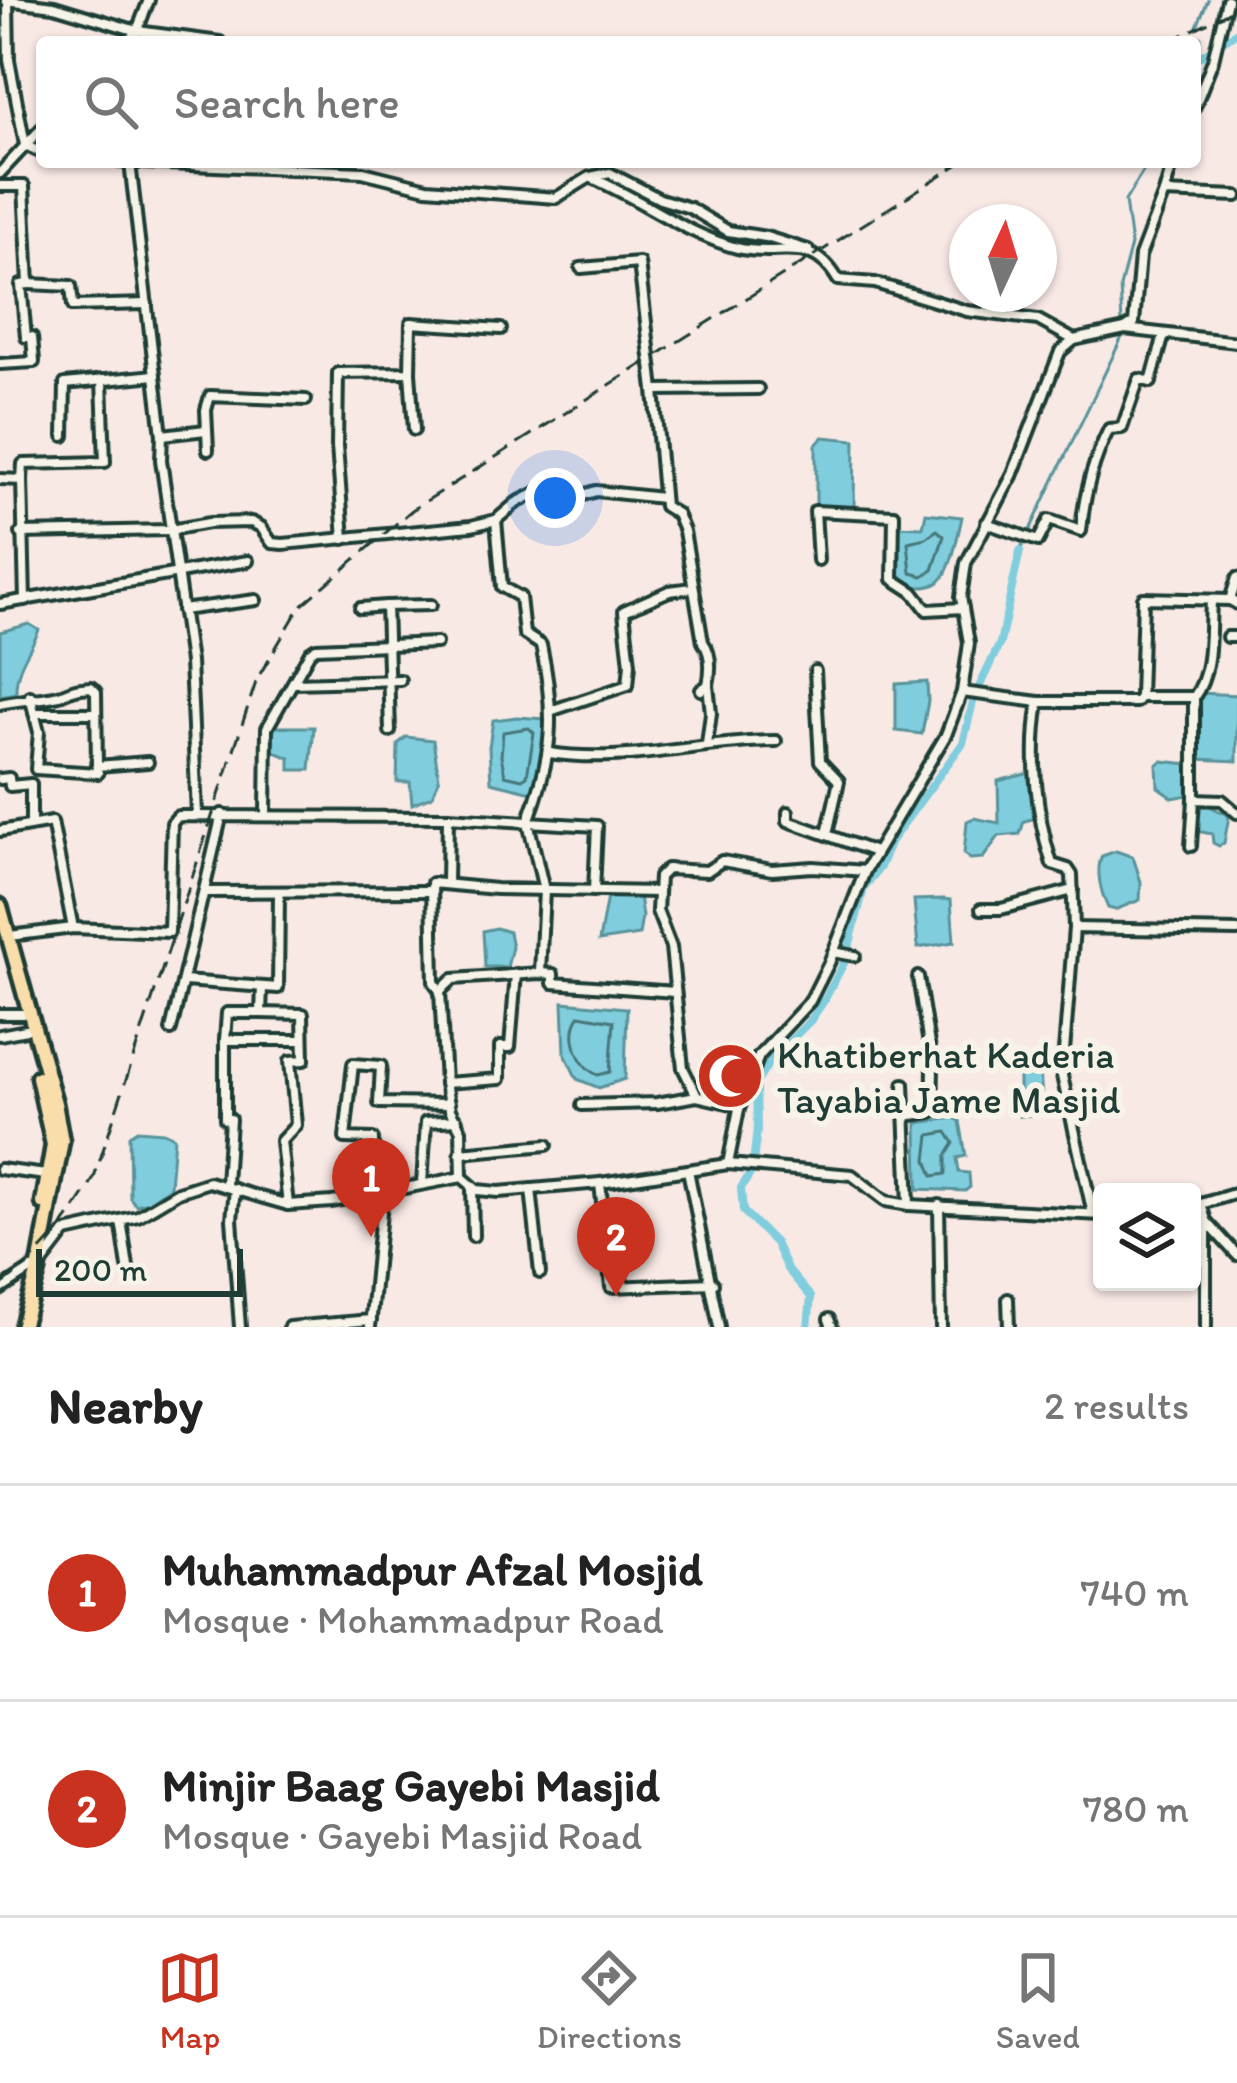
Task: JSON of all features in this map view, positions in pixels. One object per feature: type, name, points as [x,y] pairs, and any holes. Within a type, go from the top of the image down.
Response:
[{"type":"highway","points":[[0,906],[53,1144],[35,1270]]},
{"type":"highway","points":[[5,933],[56,1102],[62,1141],[18,1327]]},
{"type":"street","points":[[25,146],[9,60],[7,0],[54,6],[137,32],[170,36]]},
{"type":"street","points":[[133,36],[148,0]]},
{"type":"street","points":[[1201,91],[1227,0]]},
{"type":"street","points":[[0,172],[36,134]]},
{"type":"street","points":[[25,146],[36,151]]},
{"type":"street","points":[[131,168],[175,573],[190,662],[197,814]]},
{"type":"street","points":[[259,168],[363,172],[427,188],[556,198],[590,177],[610,173],[690,208],[728,231],[808,250],[830,265],[838,280],[875,283],[967,310],[1038,320],[1074,340]]},
{"type":"street","points":[[1125,329],[1134,323],[1141,256],[1171,168]]},
{"type":"street","points":[[590,177],[702,236],[742,249],[808,250]]},
{"type":"street","points":[[0,186],[24,186],[29,284]]},
{"type":"street","points":[[1164,193],[1237,196]]},
{"type":"street","points":[[581,268],[639,263],[662,498],[684,530],[703,643],[708,649],[704,688],[711,713],[706,744]]},
{"type":"street","points":[[0,364],[34,362],[32,337],[26,337],[21,285],[71,286],[73,306],[147,304]]},
{"type":"street","points":[[414,430],[411,323],[502,329]]},
{"type":"street","points":[[728,1164],[740,1109],[759,1056],[810,1001],[865,871],[946,735],[962,692],[969,643],[963,608],[966,563],[1012,476],[1060,352],[1074,340],[1125,329],[1237,342]]},
{"type":"street","points":[[986,523],[1038,541],[1049,520],[1081,531],[1098,451],[1109,429],[1122,428],[1139,380],[1151,382],[1164,335]]},
{"type":"street","points":[[344,539],[337,446],[338,374],[410,372]]},
{"type":"street","points":[[64,436],[65,384],[155,375]]},
{"type":"street","points":[[25,600],[23,464],[105,462],[102,380]]},
{"type":"street","points":[[654,390],[758,389]]},
{"type":"street","points":[[208,450],[207,401],[215,394],[306,400]]},
{"type":"street","points":[[162,436],[206,430]]},
{"type":"street","points":[[0,479],[22,480]]},
{"type":"street","points":[[21,532],[170,530],[251,522],[272,543],[496,520],[516,503],[557,488],[580,496],[596,491],[662,498]]},
{"type":"street","points":[[818,560],[815,511],[894,514],[893,579],[913,592],[927,610],[963,608]]},
{"type":"street","points":[[496,520],[502,587],[518,595],[524,634],[541,644],[550,711],[550,753],[528,822],[544,890],[540,974]]},
{"type":"street","points":[[0,604],[248,560]]},
{"type":"street","points":[[1140,698],[1143,598],[1233,602],[1237,578]]},
{"type":"street","points":[[550,711],[628,686],[624,611],[669,591],[693,588]]},
{"type":"street","points":[[182,610],[256,600]]},
{"type":"street","points":[[1191,846],[1194,697],[1205,670],[1211,602]]},
{"type":"street","points":[[360,608],[431,604]]},
{"type":"street","points":[[386,606],[395,680],[390,730]]},
{"type":"street","points":[[266,814],[267,728],[310,652],[436,643]]},
{"type":"street","points":[[815,671],[820,761],[839,781],[827,834]]},
{"type":"street","points":[[293,683],[395,680]]},
{"type":"street","points":[[0,704],[91,687],[96,692],[98,784]]},
{"type":"street","points":[[962,692],[1039,702],[1194,697]]},
{"type":"street","points":[[30,696],[39,732],[36,770],[148,762]]},
{"type":"street","points":[[1039,702],[1034,738],[1042,826],[1052,864],[1070,872],[1072,890],[1062,1076],[1093,1196]]},
{"type":"street","points":[[34,713],[96,713]]},
{"type":"street","points":[[550,753],[600,758],[776,740]]},
{"type":"street","points":[[0,779],[9,778],[10,786],[32,784],[31,826]]},
{"type":"street","points":[[1194,799],[1222,800],[1237,813]]},
{"type":"street","points":[[788,812],[788,821],[875,852]]},
{"type":"street","points":[[5,933],[73,928],[170,932],[172,823],[178,816],[197,814],[448,817],[597,826],[593,891]]},
{"type":"street","points":[[171,1030],[222,814]]},
{"type":"street","points":[[447,884],[448,817]]},
{"type":"street","points":[[0,831],[52,822],[73,928]]},
{"type":"street","points":[[697,1096],[683,1068],[671,947],[657,911],[659,877],[668,869],[707,871],[722,861],[772,870],[865,871]]},
{"type":"street","points":[[658,892],[432,883],[434,982],[440,991],[445,1083],[461,1130],[462,1177],[472,1188],[531,1190],[728,1164],[852,1175],[886,1201],[909,1205],[1093,1215]]},
{"type":"street","points":[[981,909],[1001,910],[1072,890]]},
{"type":"street","points":[[206,892],[432,891]]},
{"type":"street","points":[[184,981],[278,988],[279,892]]},
{"type":"street","points":[[1073,928],[1237,931]]},
{"type":"street","points":[[833,952],[855,956]]},
{"type":"street","points":[[445,1083],[500,1079],[500,1047],[510,1047],[516,974]]},
{"type":"street","points":[[440,991],[453,979],[554,974],[554,983],[676,992]]},
{"type":"street","points":[[905,1116],[932,1112],[933,1069],[918,977]]},
{"type":"street","points":[[261,1012],[262,987]]},
{"type":"street","points":[[240,1327],[230,1119],[225,1119],[227,1012],[303,1013],[304,1060],[290,1061],[296,1126],[281,1141],[288,1205]]},
{"type":"street","points":[[0,1014],[23,1014]]},
{"type":"street","points":[[0,1035],[26,1030]]},
{"type":"street","points":[[225,1040],[303,1040]]},
{"type":"street","points":[[289,1327],[371,1324],[379,1191],[373,1139],[346,1138],[353,1064],[381,1066],[379,1103],[449,1103]]},
{"type":"street","points":[[904,1084],[909,1205]]},
{"type":"street","points":[[582,1105],[657,1103],[697,1096],[740,1109]]},
{"type":"street","points":[[422,1184],[426,1122],[457,1120]]},
{"type":"street","points":[[460,1153],[547,1145]]},
{"type":"street","points":[[0,1169],[48,1175]]},
{"type":"street","points":[[688,1170],[719,1327]]},
{"type":"street","points":[[0,1290],[35,1270],[66,1232],[152,1211],[178,1192],[209,1182],[288,1205],[332,1202],[462,1177]]},
{"type":"street","points":[[600,1183],[611,1287],[713,1283]]},
{"type":"street","points":[[472,1188],[473,1236]]},
{"type":"street","points":[[531,1190],[540,1273]]},
{"type":"street","points":[[1201,1202],[1237,1193]]},
{"type":"street","points":[[939,1205],[941,1325]]},
{"type":"street","points":[[1201,1210],[1237,1255]]},
{"type":"street","points":[[121,1220],[128,1267]]},
{"type":"street","points":[[1206,1327],[1207,1221]]},
{"type":"street","points":[[1008,1299],[1009,1327]]},
{"type":"water","points":[[823,437],[855,440],[854,507],[816,506],[816,445]]},
{"type":"water","points":[[926,513],[962,517],[944,576],[934,585],[916,587],[904,583],[896,570],[897,526],[923,527]]},
{"type":"water","points":[[29,624],[39,630],[20,667],[16,693],[0,696],[0,632]]},
{"type":"water","points":[[927,682],[922,734],[896,731],[896,684]]},
{"type":"water","points":[[1200,693],[1237,695],[1237,761],[1197,759]]},
{"type":"water","points":[[545,719],[546,745],[532,792],[491,782],[493,720]]},
{"type":"water","points":[[314,727],[310,770],[290,770],[290,758],[268,749],[268,729]]},
{"type":"water","points":[[406,737],[433,740],[439,779],[432,796],[412,804],[410,782],[397,782],[398,744]]},
{"type":"water","points":[[1162,761],[1188,764],[1192,772],[1188,795],[1173,798],[1158,787],[1157,765]]},
{"type":"water","points":[[1030,773],[1035,777],[1037,818],[1024,821],[1020,834],[999,836],[983,858],[970,859],[964,854],[967,821],[999,823],[998,781]]},
{"type":"water","points":[[1204,803],[1229,816],[1224,843],[1219,846],[1213,843],[1212,834],[1196,831],[1196,808]]},
{"type":"water","points":[[1116,851],[1133,857],[1141,882],[1140,900],[1115,910],[1105,902],[1099,868],[1102,856]]},
{"type":"water","points":[[608,891],[639,895],[639,935],[599,941]]},
{"type":"water","points":[[914,900],[951,900],[954,942],[918,948]]},
{"type":"water","points":[[483,931],[509,932],[512,947],[507,967],[485,967]]},
{"type":"water","points":[[563,1002],[627,1008],[625,1079],[599,1088],[577,1079],[565,1054]]},
{"type":"water","points":[[1040,1071],[1043,1114],[1019,1116],[1019,1073]]},
{"type":"water","points":[[960,1121],[966,1156],[957,1158],[959,1172],[969,1173],[970,1187],[965,1191],[918,1189],[917,1123]]},
{"type":"water","points":[[137,1130],[174,1137],[170,1187],[136,1205],[130,1198],[129,1135]]},
{"type":"waterway","points":[[1197,26],[1208,0]]},
{"type":"waterway","points":[[1201,56],[1237,32]]},
{"type":"waterway","points":[[1122,324],[1120,287],[1131,245],[1125,201],[1145,168]]},
{"type":"waterway","points":[[1020,551],[1123,335]]},
{"type":"waterway","points":[[808,1327],[811,1297],[787,1269],[775,1243],[743,1211],[741,1188],[752,1171],[757,1130],[756,1084],[770,1061],[825,999],[846,959],[864,888],[891,841],[963,743],[974,698],[1000,643],[1020,551]]},
{"type":"railway","points":[[1180,36],[1237,8]]},
{"type":"railway","points":[[0,1286],[53,1237],[94,1178],[257,679],[300,607],[412,510],[953,168]]},
{"type":"place","name":"Khatiberhat Kaderia Tayabia Jame Masjid","points":[[730,1076]]},
{"type":"place","name":"Muhammadpur Afzal Mosjid","points":[[371,1237]]},
{"type":"place","name":"Minjir Baag Gayebi Masjid","points":[[616,1296]]}]
